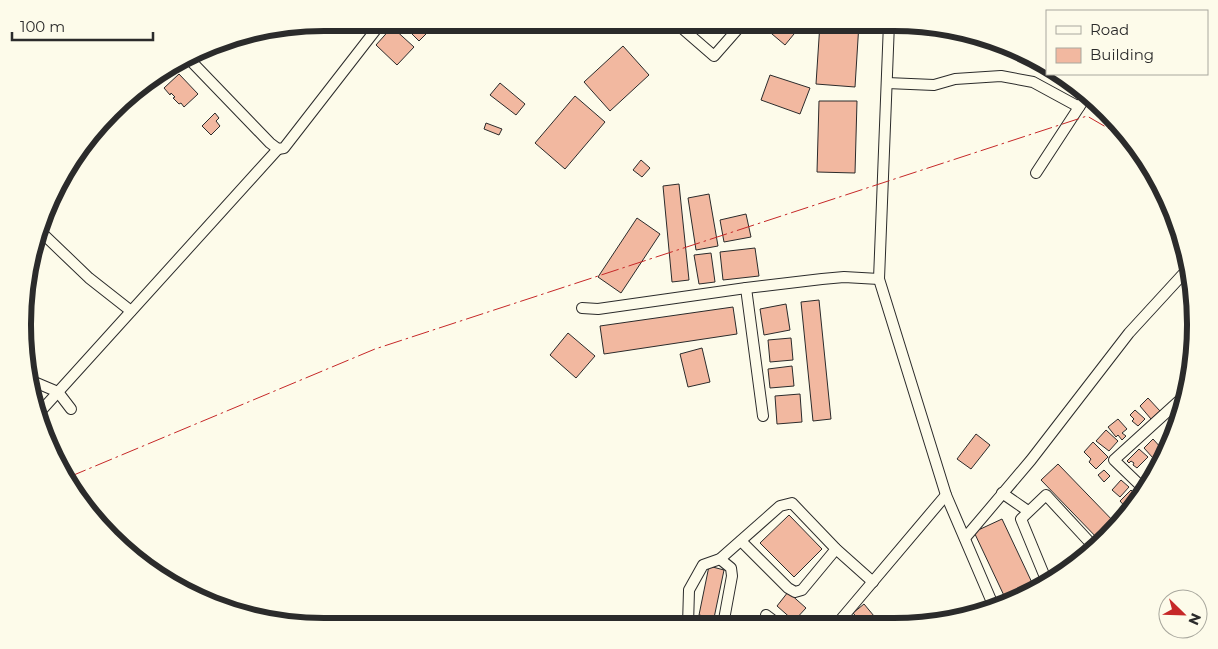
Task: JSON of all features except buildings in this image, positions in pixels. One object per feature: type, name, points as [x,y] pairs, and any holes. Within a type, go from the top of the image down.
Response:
[{"type":"street","points":[[192,63],[270,143],[278,148],[284,148],[374,31]]},
{"type":"street","points":[[685,31],[714,56],[735,31]]},
{"type":"street","points":[[889,31],[879,279],[946,495],[991,601]]},
{"type":"street","points":[[887,83],[934,85],[955,79],[1001,76],[1033,82],[1078,107]]},
{"type":"street","points":[[1036,173],[1083,101]]},
{"type":"street","points":[[44,408],[278,148]]},
{"type":"street","points":[[45,237],[90,278],[131,311]]},
{"type":"street","points":[[965,538],[1031,460],[1128,333],[1182,275]]},
{"type":"street","points":[[582,308],[598,309],[746,288],[844,277],[879,279]]},
{"type":"street","points":[[746,288],[764,416]]},
{"type":"street","points":[[37,383],[58,392],[71,410]]},
{"type":"street","points":[[1139,484],[1114,460],[1176,404]]},
{"type":"street","points":[[1002,493],[1028,512]]},
{"type":"street","points":[[843,618],[946,495]]},
{"type":"street","points":[[1044,575],[1021,519],[1046,495],[1090,542]]},
{"type":"street","points":[[688,618],[689,590],[703,564],[720,559],[780,506],[792,503],[836,549],[873,582]]},
{"type":"street","points":[[742,541],[788,588],[795,592],[802,590],[836,549]]},
{"type":"street","points":[[720,559],[731,568],[732,576],[724,618]]},
{"type":"street","points":[[766,615],[770,618]]},
{"type":"power","points":[[74,475],[375,349],[1087,116],[1115,132]]}]
